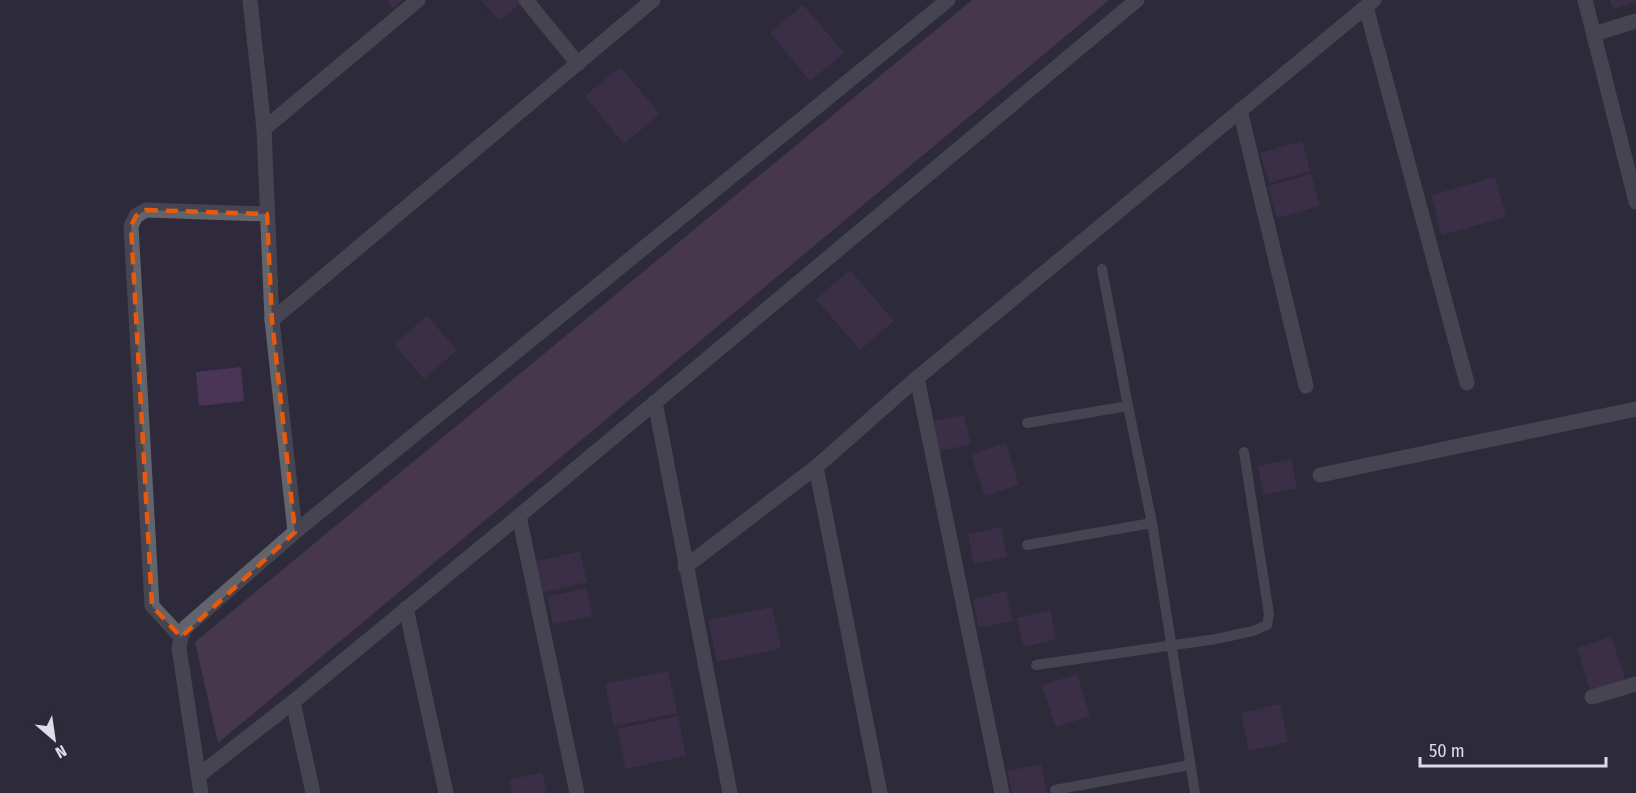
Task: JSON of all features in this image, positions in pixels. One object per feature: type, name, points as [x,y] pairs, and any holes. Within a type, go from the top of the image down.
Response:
[{"type":"street","points":[[250,0],[264,129],[272,320],[295,532]]},
{"type":"street","points":[[264,129],[418,0]]},
{"type":"street","points":[[526,0],[578,64]]},
{"type":"street","points":[[272,320],[653,0]]},
{"type":"street","points":[[201,793],[179,648],[186,627],[295,532],[948,0]]},
{"type":"street","points":[[198,776],[293,702],[519,516],[1137,0]]},
{"type":"street","points":[[1585,0],[1630,154],[1636,202]]},
{"type":"street","points":[[686,567],[816,467],[917,378],[1370,3],[1467,383]]},
{"type":"street","points":[[1594,34],[1636,21]]},
{"type":"street","points":[[1240,110],[1306,386]]},
{"type":"street","points":[[181,637],[152,606],[131,226],[136,216],[146,210],[267,214]]},
{"type":"street","points":[[917,378],[1002,793]]},
{"type":"street","points":[[655,402],[730,793]]},
{"type":"street","points":[[1320,476],[1636,409]]},
{"type":"street","points":[[816,467],[880,793]]},
{"type":"street","points":[[519,516],[577,793]]},
{"type":"street","points":[[406,608],[446,793]]},
{"type":"street","points":[[1592,697],[1636,684]]},
{"type":"street","points":[[293,702],[313,793]]},
{"type":"lane","points":[[1102,269],[1152,523],[1195,793]]},
{"type":"lane","points":[[1028,423],[1128,406]]},
{"type":"lane","points":[[1036,665],[1216,639],[1252,631],[1267,625],[1269,614],[1244,452]]},
{"type":"lane","points":[[1027,545],[1152,523]]},
{"type":"lane","points":[[1055,789],[1191,765]]},
{"type":"highlighted area","points":[[146,210],[267,214],[272,320],[295,532],[181,637],[152,606],[131,226],[136,216]]},
{"type":"shaded area","points":[[972,0],[1109,0],[218,743],[195,642]]},
{"type":"building","points":[[387,0],[403,0],[393,8]]},
{"type":"building","points":[[481,0],[521,0],[522,2],[499,21]]},
{"type":"building","points":[[1610,0],[1636,0],[1636,2],[1613,9]]},
{"type":"building","points":[[803,5],[844,53],[810,81],[770,33]]},
{"type":"building","points":[[620,67],[660,114],[624,144],[585,96]]},
{"type":"building","points":[[1302,141],[1310,171],[1269,183],[1260,153]]},
{"type":"building","points":[[1311,174],[1320,206],[1277,218],[1268,186]]},
{"type":"building","points":[[1495,177],[1506,217],[1442,235],[1431,195]]},
{"type":"building","points":[[850,270],[894,321],[860,350],[816,299]]},
{"type":"building","points":[[427,316],[457,350],[424,379],[394,344]]},
{"type":"building","points":[[241,367],[244,401],[199,406],[196,372]]},
{"type":"building","points":[[964,415],[971,444],[938,452],[931,422]]},
{"type":"building","points":[[1006,443],[1019,485],[985,496],[971,454]]},
{"type":"building","points":[[1291,459],[1297,488],[1264,495],[1258,466]]},
{"type":"building","points":[[1001,527],[1007,557],[974,564],[968,535]]},
{"type":"building","points":[[580,551],[587,582],[541,593],[534,562]]},
{"type":"building","points":[[586,588],[592,616],[553,624],[547,597]]},
{"type":"building","points":[[1006,591],[1013,621],[979,628],[973,599]]},
{"type":"building","points":[[772,607],[781,648],[717,662],[708,620]]},
{"type":"building","points":[[1050,610],[1056,639],[1023,647],[1017,618]]},
{"type":"building","points":[[1611,637],[1625,679],[1590,690],[1577,648]]},
{"type":"building","points":[[668,671],[677,713],[614,726],[605,684]]},
{"type":"building","points":[[1077,674],[1090,716],[1056,727],[1042,685]]},
{"type":"building","points":[[1280,704],[1288,742],[1249,751],[1241,713]]},
{"type":"building","points":[[678,716],[686,756],[626,769],[617,729]]},
{"type":"building","points":[[1041,764],[1047,793],[1012,793],[1007,771]]},
{"type":"building","points":[[542,772],[547,793],[512,793],[509,780]]}]
